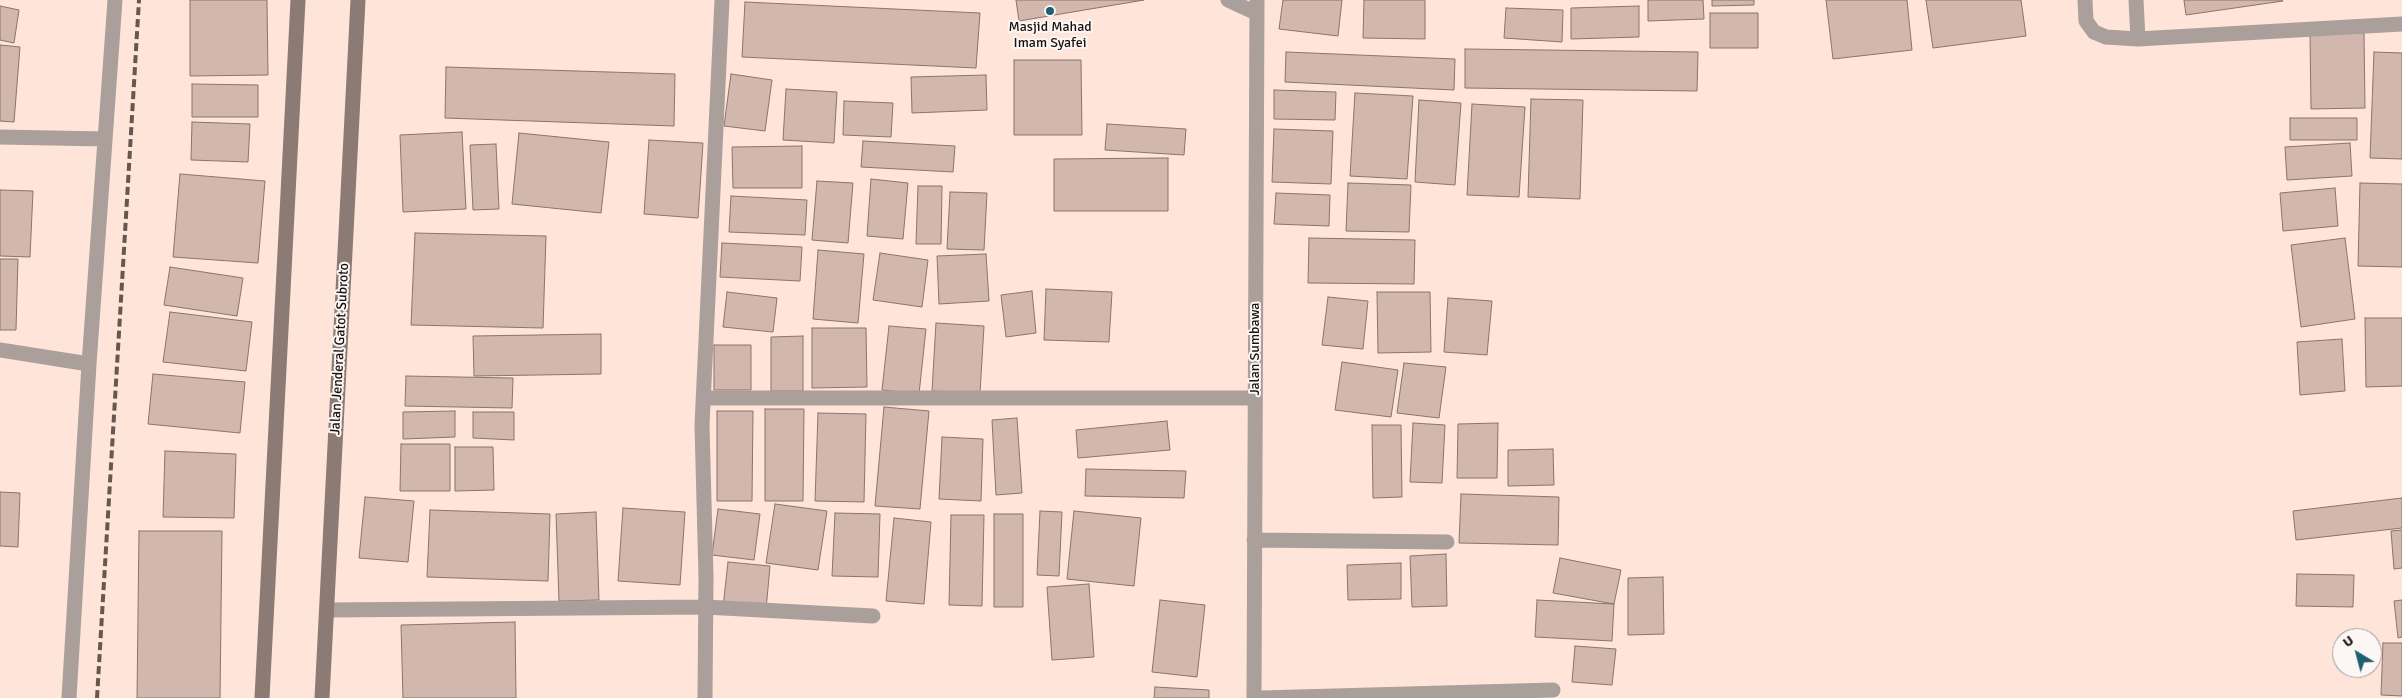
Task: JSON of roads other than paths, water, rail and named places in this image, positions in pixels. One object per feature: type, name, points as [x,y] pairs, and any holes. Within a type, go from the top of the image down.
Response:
[{"type":"main road","points":[[262,698],[298,0]]},
{"type":"main road","name":"Jalan Jenderal Gatot Subroto","points":[[322,698],[358,0]]},
{"type":"street","points":[[69,698],[89,364],[115,0]]},
{"type":"street","points":[[705,698],[702,425],[722,0]]},
{"type":"street","points":[[1228,0],[1256,7]]},
{"type":"street","points":[[2085,0],[2086,21],[2094,32],[2106,36],[2138,39],[2402,24]]},
{"type":"street","points":[[2136,0],[2138,39]]},
{"type":"street","name":"Jalan Sumbawa","points":[[1254,698],[1256,7]]},
{"type":"street","points":[[0,137],[105,139]]},
{"type":"street","points":[[0,350],[89,364]]},
{"type":"street","points":[[704,398],[1255,398]]},
{"type":"street","points":[[1254,540],[1447,542]]},
{"type":"street","points":[[327,610],[705,607],[873,616]]},
{"type":"street","points":[[1261,698],[1553,690]]},
{"type":"railway","points":[[97,698],[139,0]]},
{"type":"place","name":"Masjid Mahad Imam Syafei","points":[[1050,11]]}]
